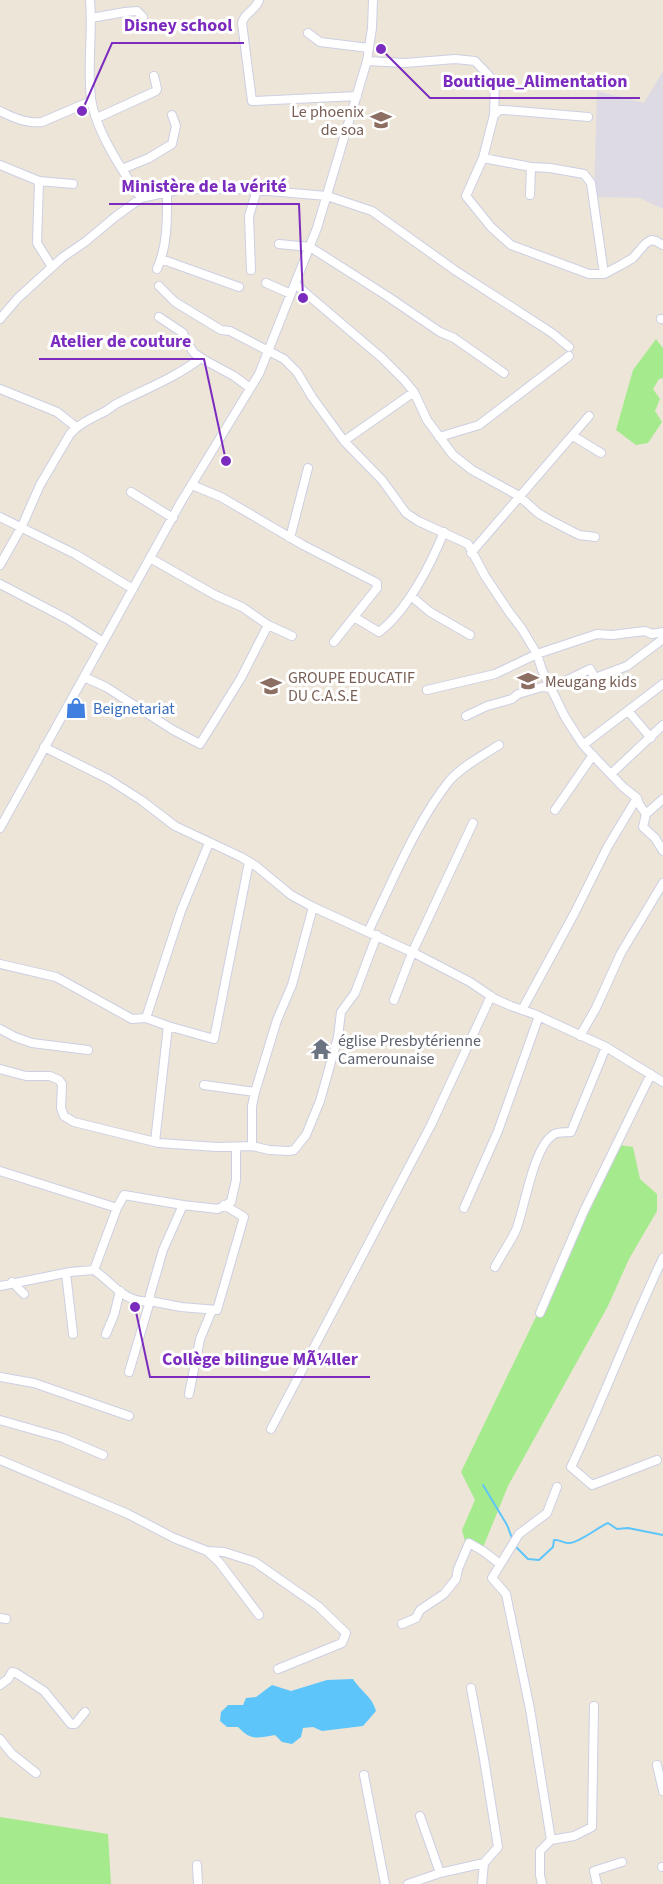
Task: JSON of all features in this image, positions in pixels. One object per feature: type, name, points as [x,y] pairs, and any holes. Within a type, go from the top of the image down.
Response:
[{"type":"street","points":[[90,0],[91,101],[96,118],[122,169],[141,198]]},
{"type":"street","points":[[259,0],[258,4],[244,16],[242,23],[252,101],[357,96]]},
{"type":"street","points":[[0,828],[150,558],[259,374],[310,247],[327,196],[367,61],[373,0]]},
{"type":"street","points":[[91,18],[135,11],[143,17]]},
{"type":"street","points":[[308,33],[320,42],[369,48]]},
{"type":"street","points":[[367,61],[405,63],[455,59],[475,61],[495,82],[494,115],[483,158],[466,196],[491,227],[511,245],[589,274],[604,274],[633,258],[651,240],[663,245]]},
{"type":"street","points":[[96,118],[156,91],[154,76]]},
{"type":"street","points":[[0,111],[35,123],[91,101]]},
{"type":"street","points":[[494,115],[504,110],[588,117]]},
{"type":"street","points":[[122,169],[149,158],[172,144],[176,126],[172,115]]},
{"type":"street","points":[[483,158],[584,174],[591,183],[604,274]]},
{"type":"street","points":[[0,165],[39,182],[73,184]]},
{"type":"street","points":[[530,195],[531,167]]},
{"type":"street","points":[[39,182],[37,243],[52,267]]},
{"type":"street","points":[[0,319],[18,298],[63,257],[141,198],[167,192],[212,188],[257,190],[327,196],[372,212],[569,346]]},
{"type":"street","points":[[251,270],[249,216],[257,190]]},
{"type":"street","points":[[157,269],[162,259],[167,222],[167,192]]},
{"type":"street","points":[[279,244],[310,247],[440,332],[454,338],[504,373]]},
{"type":"street","points":[[162,259],[239,287]]},
{"type":"street","points":[[266,284],[291,294]]},
{"type":"street","points":[[295,284],[382,358],[414,392],[423,415],[453,455],[464,464],[519,496],[548,519],[579,534],[595,537]]},
{"type":"street","points":[[159,286],[175,302],[221,330],[230,331],[284,359],[297,372],[344,441],[382,480],[406,513],[468,544],[471,553],[537,654],[542,670],[565,717],[583,745],[637,798],[646,814]]},
{"type":"street","points":[[159,317],[183,333],[194,353],[250,388]]},
{"type":"street","points":[[439,437],[479,425],[569,356]]},
{"type":"street","points":[[0,565],[22,526],[40,484],[70,434],[117,403],[181,373],[201,358]]},
{"type":"street","points":[[0,389],[57,412],[76,428]]},
{"type":"street","points":[[344,441],[414,392]]},
{"type":"street","points":[[471,553],[589,416]]},
{"type":"street","points":[[573,436],[601,453]]},
{"type":"street","points":[[290,538],[308,468]]},
{"type":"street","points":[[192,485],[242,509],[290,538],[377,583],[377,588],[334,642]]},
{"type":"street","points":[[131,492],[173,518]]},
{"type":"street","points":[[0,517],[75,554],[133,589]]},
{"type":"street","points":[[354,617],[380,632],[389,625],[411,596],[436,552],[444,532]]},
{"type":"street","points":[[150,558],[242,607],[268,625],[292,636]]},
{"type":"street","points":[[0,584],[67,619],[103,642]]},
{"type":"street","points":[[411,596],[430,612],[470,635]]},
{"type":"street","points":[[84,677],[106,687],[173,730],[200,744],[241,678],[268,625]]},
{"type":"street","points":[[427,690],[495,674],[537,654],[598,633],[612,635],[645,631],[651,634],[663,632]]},
{"type":"street","points":[[465,716],[487,706],[512,699],[518,694],[542,687],[551,688],[590,669],[595,678],[627,666],[663,639]]},
{"type":"street","points":[[583,745],[663,684]]},
{"type":"street","points":[[629,712],[651,738]]},
{"type":"street","points":[[611,774],[663,725]]},
{"type":"street","points":[[0,1070],[26,1076],[54,1077],[62,1084],[61,1108],[64,1116],[74,1122],[155,1142],[236,1148],[252,1146],[289,1151],[298,1146],[306,1135],[320,1101],[338,1037],[341,1012],[355,993],[372,934],[423,820],[451,779],[473,761],[499,745]]},
{"type":"street","points":[[44,747],[108,779],[176,826],[256,866],[291,895],[313,907],[412,953],[470,982],[491,996],[606,1047],[663,1082]]},
{"type":"street","points":[[555,810],[593,755]]},
{"type":"street","points":[[522,1010],[608,846],[637,798]]},
{"type":"street","points":[[663,799],[646,814],[643,827],[660,839],[663,851]]},
{"type":"street","points":[[394,1000],[412,953],[473,823]]},
{"type":"street","points":[[146,1018],[181,911],[209,843]]},
{"type":"street","points":[[0,964],[56,977],[132,1020],[146,1018],[214,1039],[249,862]]},
{"type":"street","points":[[580,1036],[596,1008],[621,953],[663,883]]},
{"type":"street","points":[[252,1146],[252,1106],[255,1092],[292,985],[313,907]]},
{"type":"street","points":[[272,1429],[431,1125],[491,996]]},
{"type":"street","points":[[464,1208],[498,1131],[539,1016]]},
{"type":"street","points":[[155,1142],[168,1026]]},
{"type":"street","points":[[0,1029],[32,1043],[88,1050]]},
{"type":"street","points":[[495,1267],[516,1230],[532,1172],[541,1151],[551,1135],[557,1132],[571,1132],[606,1047]]},
{"type":"street","points":[[540,1312],[584,1211],[651,1074]]},
{"type":"street","points":[[204,1085],[255,1092]]},
{"type":"street","points":[[94,1270],[124,1195],[218,1209],[231,1202],[236,1180],[236,1148]]},
{"type":"street","points":[[0,1171],[117,1208]]},
{"type":"street","points":[[129,1372],[163,1250],[183,1205]]},
{"type":"street","points":[[0,1286],[66,1272],[94,1270],[131,1300],[217,1310],[244,1217],[224,1205]]},
{"type":"street","points":[[657,1460],[592,1485],[571,1467],[663,1258]]},
{"type":"street","points":[[66,1272],[73,1334]]},
{"type":"street","points":[[12,1282],[24,1294]]},
{"type":"street","points":[[106,1334],[120,1291]]},
{"type":"street","points":[[189,1394],[200,1339],[212,1310]]},
{"type":"street","points":[[0,1377],[34,1383],[129,1416]]},
{"type":"street","points":[[0,1420],[63,1438],[103,1455]]},
{"type":"street","points":[[0,1460],[128,1514],[174,1538],[207,1551],[224,1552],[255,1562],[318,1606],[346,1633],[342,1643],[278,1669]]},
{"type":"street","points":[[551,1840],[530,1708],[506,1594],[492,1578],[519,1534],[547,1513],[557,1486]]},
{"type":"street","points":[[402,1624],[416,1618],[420,1610],[444,1594],[456,1579],[469,1543],[500,1564]]},
{"type":"street","points":[[207,1551],[219,1562],[259,1615]]},
{"type":"street","points":[[0,1685],[8,1679],[12,1672],[16,1673],[44,1691],[71,1724],[75,1725],[85,1712]]},
{"type":"street","points":[[471,1688],[498,1847],[484,1863],[482,1884]]},
{"type":"street","points":[[542,1884],[540,1851],[551,1840],[574,1836],[591,1827],[594,1707]]},
{"type":"street","points":[[0,1739],[12,1754],[36,1773]]},
{"type":"street","points":[[657,1765],[663,1791]]},
{"type":"street","points":[[364,1775],[385,1884]]},
{"type":"street","points":[[420,1816],[440,1873]]},
{"type":"street","points":[[597,1884],[594,1871],[622,1862]]},
{"type":"street","points":[[408,1884],[440,1873],[484,1863]]},
{"type":"street","points":[[197,1865],[198,1884]]},
{"type":"shaded area","points":[[663,71],[663,209],[640,198],[594,197],[597,91],[644,103]]},
{"type":"green space","points":[[656,339],[663,348],[663,378],[659,379],[653,389],[660,399],[655,411],[662,422],[648,443],[636,445],[616,430],[633,370]]},
{"type":"green space","points":[[619,1145],[633,1147],[640,1179],[657,1194],[657,1211],[629,1259],[608,1306],[508,1486],[482,1550],[465,1541],[462,1530],[475,1500],[461,1472]]},
{"type":"green space","points":[[0,1817],[108,1834],[111,1884],[0,1884]]},
{"type":"water","points":[[353,1679],[372,1702],[376,1711],[363,1726],[322,1731],[313,1727],[303,1728],[301,1737],[292,1744],[282,1742],[275,1735],[259,1737],[247,1735],[238,1727],[227,1727],[220,1721],[221,1712],[228,1705],[243,1705],[246,1698],[256,1697],[272,1685],[291,1691],[327,1680]]},
{"type":"waterway","points":[[483,1485],[507,1525],[512,1538]]},
{"type":"waterway","points":[[515,1546],[528,1559],[539,1560],[553,1547],[554,1540],[572,1543],[608,1523],[617,1529],[628,1528],[663,1535]]},
{"type":"place","name":"Boutique_Alimentation","points":[[381,49]]},
{"type":"place","name":"Disney school","points":[[82,111]]},
{"type":"place","name":"Le phoenix de soa","points":[[381,120]]},
{"type":"place","name":"Ministère de la vérité","points":[[303,298]]},
{"type":"place","name":"Atelier de couture","points":[[226,461]]},
{"type":"place","name":"Meugang kids","points":[[528,681]]},
{"type":"place","name":"GROUPE EDUCATIF DU C.A.S.E","points":[[271,686]]},
{"type":"place","name":"Beignetariat","points":[[76,708]]},
{"type":"place","name":"église Presbytérienne Camerounaise","points":[[321,1049]]},
{"type":"place","name":"Collège bilingue MÃ¼ller","points":[[135,1307]]}]
